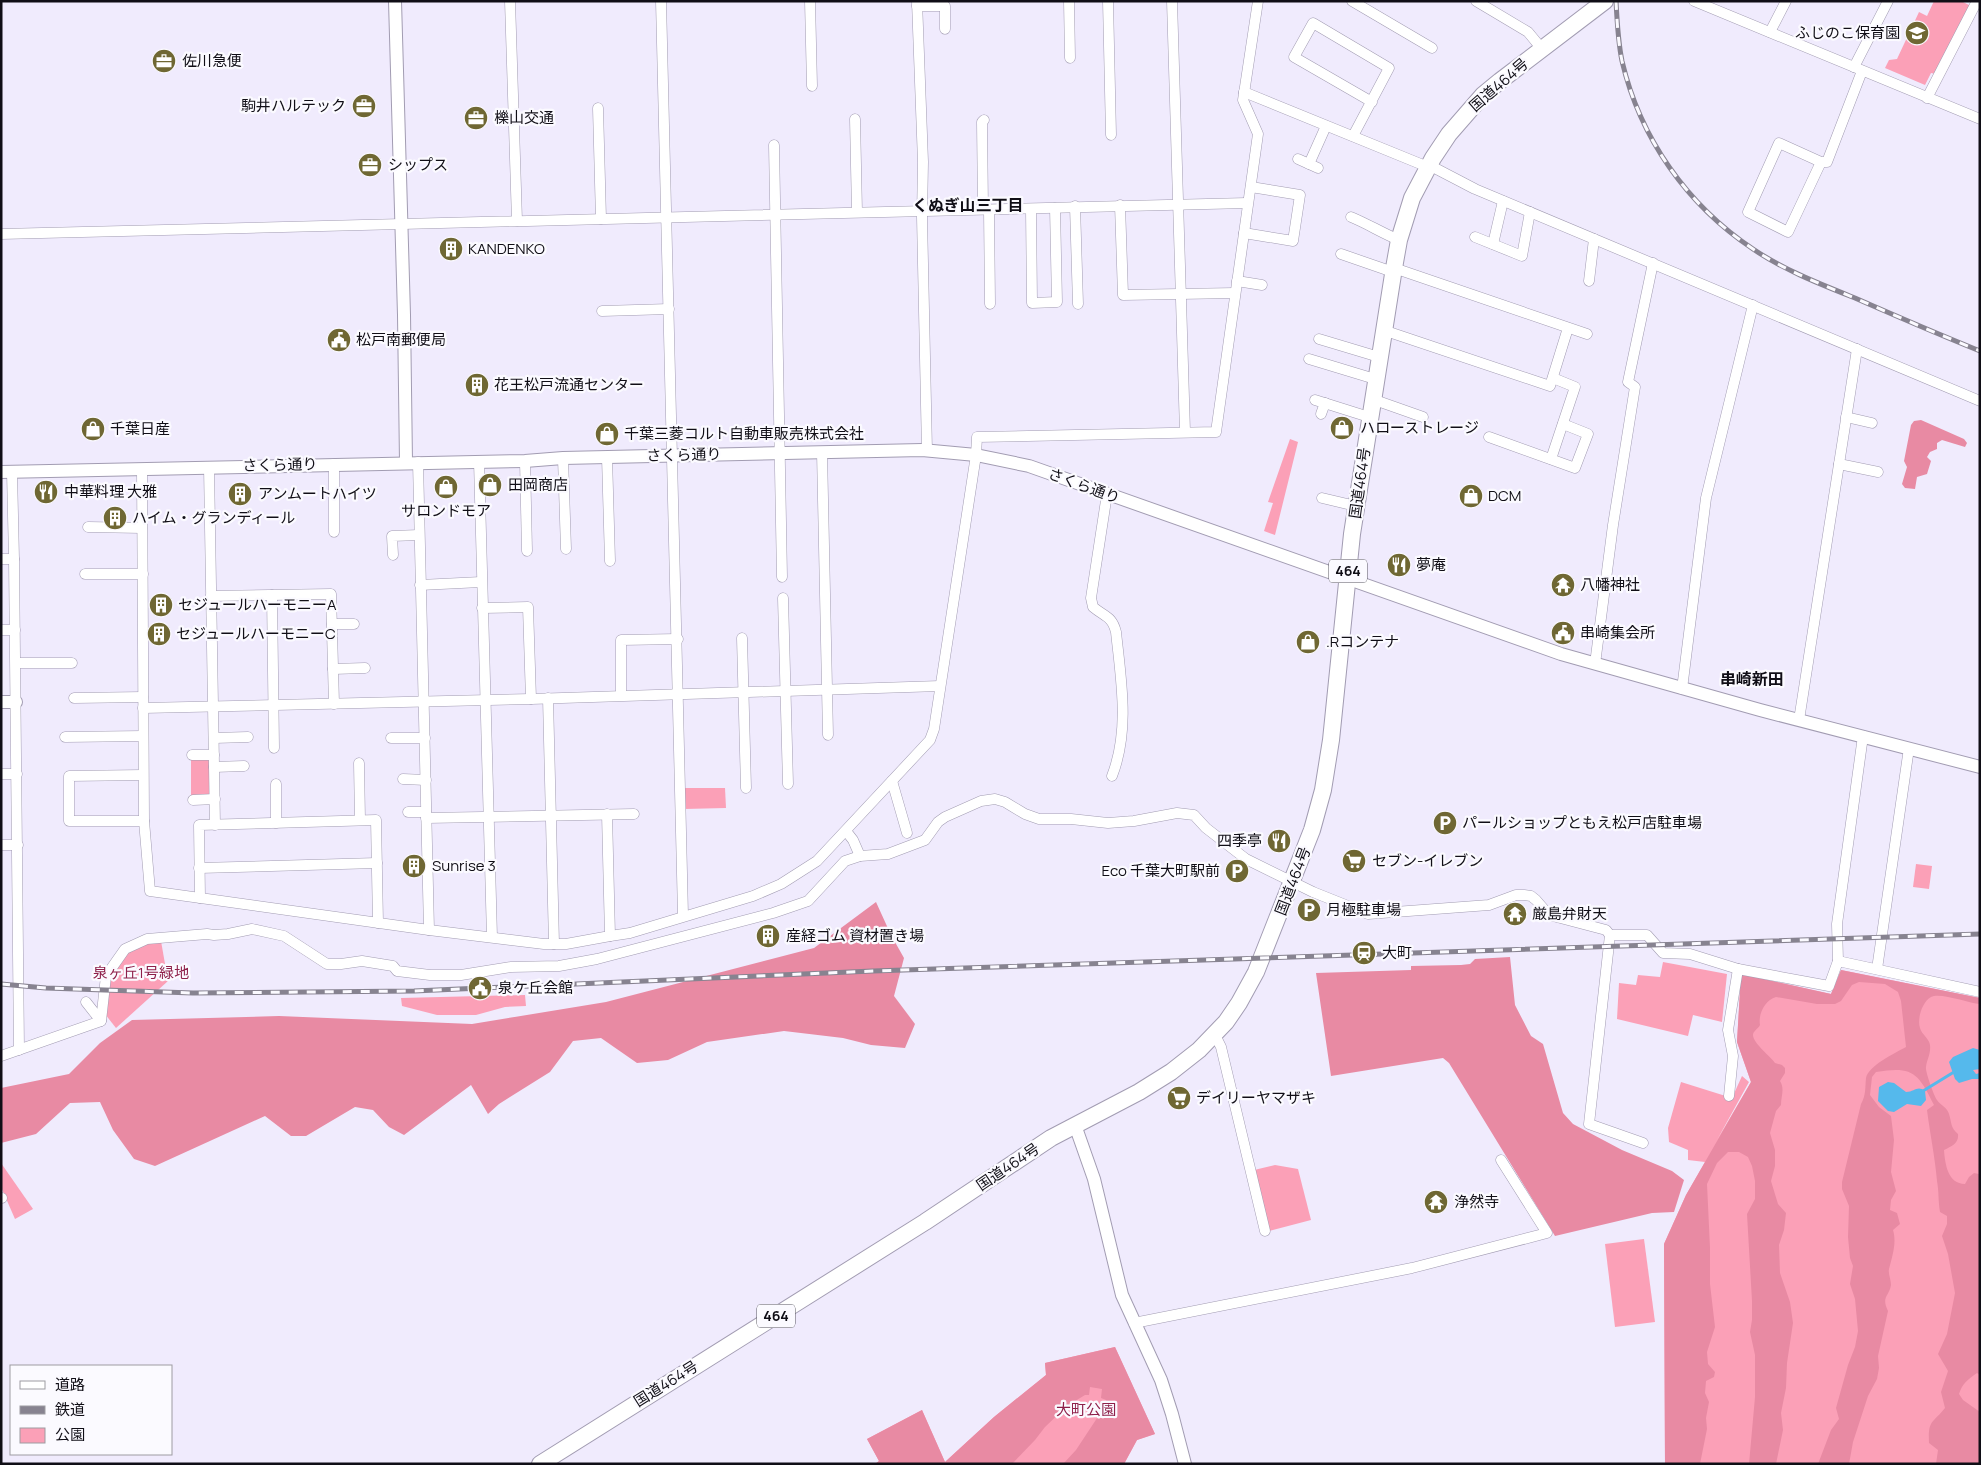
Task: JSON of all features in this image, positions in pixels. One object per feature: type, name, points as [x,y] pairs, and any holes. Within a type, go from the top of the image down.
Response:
[{"type":"highway","name":"国道464号","points":[[540,1464],[925,1222],[1051,1138],[1139,1092],[1163,1077],[1199,1050],[1215,1035],[1239,1003],[1256,972],[1312,830],[1326,773],[1347,579],[1369,417],[1393,270],[1399,240],[1412,198],[1449,134],[1483,95],[1597,4]]},
{"type":"street","points":[[394,1],[401,224],[412,462],[419,535],[429,930]]},
{"type":"street","points":[[510,1],[516,222]]},
{"type":"street","points":[[661,1],[684,916]]},
{"type":"street","points":[[810,1],[812,86]]},
{"type":"street","points":[[1069,1],[1070,58]]},
{"type":"street","points":[[1108,1],[1111,135]]},
{"type":"street","points":[[1172,1],[1185,432]]},
{"type":"street","points":[[142,469],[143,775],[144,821],[150,891],[429,930],[566,944],[630,933],[752,896],[781,884],[817,861],[930,740],[934,730],[976,455],[977,437],[1216,432],[1258,134],[1243,100],[1258,1]]},
{"type":"street","points":[[1352,1],[1432,48]]},
{"type":"street","points":[[1476,1],[1528,32],[1542,49]]},
{"type":"street","points":[[1694,1],[1980,119]]},
{"type":"street","points":[[1770,32],[1786,1]]},
{"type":"street","points":[[1821,162],[1788,232],[1748,212],[1779,142],[1821,162],[1827,162],[1858,69],[1888,1]]},
{"type":"street","points":[[1927,98],[1977,1]]},
{"type":"street","points":[[927,451],[917,3],[945,6],[945,29]]},
{"type":"street","points":[[1353,136],[1372,102],[1389,68],[1312,23],[1294,57],[1372,102]]},
{"type":"street","points":[[1244,92],[1429,166],[1503,201],[1980,401]]},
{"type":"street","points":[[598,108],[601,219]]},
{"type":"street","points":[[855,119],[857,212]]},
{"type":"street","points":[[984,120],[982,122],[990,304]]},
{"type":"street","points":[[1298,159],[1313,166],[1326,126]]},
{"type":"street","points":[[774,145],[782,577]]},
{"type":"street","points":[[1244,234],[1293,241],[1299,204],[1300,195],[1251,187]]},
{"type":"street","points":[[1493,244],[1503,201]]},
{"type":"street","points":[[1,234],[1247,203]]},
{"type":"street","points":[[1075,206],[1078,304]]},
{"type":"street","points":[[1120,206],[1122,295],[1235,293]]},
{"type":"street","points":[[1031,209],[1032,303],[1056,302],[1055,208]]},
{"type":"street","points":[[1475,237],[1522,256],[1530,212]]},
{"type":"street","points":[[1351,217],[1399,240]]},
{"type":"street","points":[[1589,281],[1586,269],[1594,239]]},
{"type":"street","points":[[1341,254],[1587,334]]},
{"type":"street","points":[[1595,664],[1613,525],[1635,387],[1628,382],[1652,263]]},
{"type":"street","points":[[1237,281],[1262,285]]},
{"type":"street","points":[[1682,689],[1706,498],[1753,306]]},
{"type":"street","points":[[602,311],[668,309]]},
{"type":"street","points":[[1383,330],[1550,386],[1568,328]]},
{"type":"street","points":[[1319,338],[1379,357]]},
{"type":"street","points":[[1799,720],[1857,349]]},
{"type":"street","points":[[1309,359],[1375,379]]},
{"type":"street","points":[[1551,459],[1575,387],[1552,378]]},
{"type":"street","points":[[1372,400],[1424,418]]},
{"type":"street","points":[[1321,414],[1320,402],[1369,417]]},
{"type":"street","points":[[1846,417],[1872,423]]},
{"type":"street","points":[[1489,437],[1576,468],[1588,434],[1563,424]]},
{"type":"street","name":"さくら通り","points":[[7,472],[209,466],[525,461],[563,458],[822,452],[927,451],[976,455],[1029,466],[1460,620],[1503,632],[1549,650],[1682,689],[1980,767]]},
{"type":"street","points":[[822,452],[828,735]]},
{"type":"street","points":[[607,457],[610,561]]},
{"type":"street","points":[[563,458],[566,549]]},
{"type":"street","points":[[479,461],[492,937]]},
{"type":"street","points":[[525,461],[527,551]]},
{"type":"street","points":[[334,464],[334,532]]},
{"type":"street","points":[[1839,464],[1878,472]]},
{"type":"street","points":[[209,466],[215,825]]},
{"type":"street","points":[[7,472],[14,558],[19,1050]]},
{"type":"street","points":[[1107,494],[1091,598],[1093,607],[1114,622],[1116,632],[1124,718],[1117,762],[1112,776]]},
{"type":"street","points":[[1322,498],[1356,506]]},
{"type":"street","points":[[88,528],[142,528]]},
{"type":"street","points":[[393,555],[392,536],[419,535]]},
{"type":"street","points":[[1,559],[14,558]]},
{"type":"street","points":[[85,574],[142,574]]},
{"type":"street","points":[[420,585],[481,582]]},
{"type":"street","points":[[211,596],[331,594],[334,704]]},
{"type":"street","points":[[272,595],[274,748]]},
{"type":"street","points":[[783,598],[788,784]]},
{"type":"street","points":[[482,608],[528,607],[530,699]]},
{"type":"street","points":[[332,624],[354,624]]},
{"type":"street","points":[[1,630],[15,630]]},
{"type":"street","points":[[742,638],[746,788]]},
{"type":"street","points":[[621,695],[621,640],[678,639]]},
{"type":"street","points":[[16,663],[72,663]]},
{"type":"street","points":[[333,669],[364,668]]},
{"type":"street","points":[[143,708],[424,702],[940,686]]},
{"type":"street","points":[[74,698],[143,697]]},
{"type":"street","points":[[548,698],[554,944]]},
{"type":"street","points":[[1,702],[16,702]]},
{"type":"street","points":[[65,737],[143,736]]},
{"type":"street","points":[[1610,935],[1647,935],[1664,953],[1690,954],[1738,969],[1829,986],[1838,961],[1837,924],[1863,736]]},
{"type":"street","points":[[214,738],[248,737]]},
{"type":"street","points":[[391,738],[425,738]]},
{"type":"street","points":[[1877,969],[1909,748]]},
{"type":"street","points":[[192,755],[214,755]]},
{"type":"street","points":[[359,763],[360,820]]},
{"type":"street","points":[[214,767],[244,766]]},
{"type":"street","points":[[1,774],[17,774]]},
{"type":"street","points":[[143,775],[69,776],[69,822],[144,821]]},
{"type":"street","points":[[403,779],[426,780]]},
{"type":"street","points":[[892,781],[907,833]]},
{"type":"street","points":[[276,784],[276,823]]},
{"type":"street","points":[[193,800],[215,799]]},
{"type":"street","points":[[101,1021],[106,976],[125,949],[147,939],[228,934],[252,929],[284,936],[327,964],[362,961],[393,966],[398,971],[430,974],[461,974],[511,967],[559,966],[597,959],[773,913],[808,901],[845,861],[860,856],[888,854],[925,840],[938,822],[945,817],[981,801],[995,799],[1039,819],[1071,819],[1108,823],[1134,821],[1177,813],[1194,815],[1246,860],[1325,897],[1368,914],[1489,905],[1516,895],[1524,895],[1531,896],[1549,915],[1606,930],[1610,935],[1589,1124],[1643,1143]]},
{"type":"street","points":[[408,812],[426,815],[489,817],[634,814]]},
{"type":"street","points":[[607,814],[610,936]]},
{"type":"street","points":[[200,898],[198,825],[376,820],[378,923]]},
{"type":"street","points":[[846,831],[853,840],[860,856]]},
{"type":"street","points":[[1,845],[18,845]]},
{"type":"street","points":[[199,868],[377,863]]},
{"type":"street","points":[[1838,961],[1980,992]]},
{"type":"street","points":[[1729,1096],[1733,1056],[1728,1030],[1738,969]]},
{"type":"street","points":[[86,1002],[101,1021]]},
{"type":"street","points":[[1,1056],[101,1021]]},
{"type":"street","points":[[1215,1035],[1221,1047],[1264,1231]]},
{"type":"street","points":[[1075,1125],[1094,1179],[1122,1295],[1160,1380],[1172,1414],[1185,1464]]},
{"type":"street","points":[[1134,1323],[1412,1268],[1547,1233],[1501,1160]]},
{"type":"green space","points":[[1934,1],[1961,1],[1971,6],[1936,74],[1931,73],[1925,85],[1885,68],[1889,60],[1897,59],[1919,12],[1927,16]]},
{"type":"green space","points":[[1290,439],[1298,442],[1275,535],[1264,531],[1273,503],[1268,502]]},
{"type":"green space","points":[[191,759],[209,759],[211,794],[191,796]]},
{"type":"green space","points":[[684,788],[725,788],[726,808],[684,809]]},
{"type":"green space","points":[[1916,864],[1932,866],[1929,889],[1913,887]]},
{"type":"green space","name":"泉ヶ丘1号緑地","points":[[147,941],[161,941],[168,981],[116,1028],[105,1014],[110,974],[127,951]]},
{"type":"green space","points":[[1663,962],[1727,974],[1722,1022],[1693,1015],[1688,1036],[1617,1019],[1619,983],[1636,985],[1638,975],[1660,977]]},
{"type":"green space","points":[[1841,970],[1980,998],[1980,1464],[1665,1464],[1664,1244],[1686,1195],[1705,1162],[1688,1160],[1688,1150],[1669,1142],[1668,1128],[1681,1082],[1732,1098],[1742,1076],[1749,1082],[1717,1140],[1751,1082],[1737,1042],[1741,974],[1831,994]]},
{"type":"green space","points":[[525,995],[526,1006],[505,1007],[476,1015],[437,1015],[402,1006],[401,998]]},
{"type":"green space","points":[[1,1163],[33,1209],[15,1219],[1,1187]]},
{"type":"green space","points":[[1275,1165],[1298,1169],[1311,1220],[1269,1231],[1254,1170]]},
{"type":"green space","points":[[1644,1239],[1655,1322],[1615,1327],[1605,1244]]},
{"type":"green space","name":"大町公園","points":[[1115,1347],[1155,1434],[1137,1440],[1124,1464],[875,1464],[879,1461],[867,1439],[922,1410],[945,1462],[994,1417],[1046,1375],[1045,1363]]},
{"type":"shaded area","points":[[1921,420],[1964,439],[1967,443],[1965,447],[1942,440],[1937,443],[1937,449],[1930,452],[1927,457],[1931,461],[1927,474],[1917,477],[1915,489],[1905,488],[1902,484],[1907,467],[1904,461],[1911,425],[1914,421]]},
{"type":"shaded area","points":[[876,902],[904,958],[894,996],[915,1024],[905,1048],[871,1045],[843,1038],[784,1031],[707,1042],[668,1060],[637,1063],[601,1038],[573,1041],[550,1072],[499,1104],[488,1114],[471,1085],[404,1135],[389,1127],[373,1110],[355,1107],[306,1136],[291,1136],[265,1116],[155,1166],[134,1159],[113,1130],[100,1102],[70,1103],[36,1134],[1,1143],[1,1088],[69,1074],[100,1043],[132,1020],[279,1016],[472,1024],[606,1002],[814,948]]},
{"type":"shaded area","points":[[1510,957],[1515,1005],[1531,1036],[1543,1044],[1563,1113],[1573,1124],[1622,1150],[1672,1171],[1684,1180],[1674,1212],[1652,1213],[1555,1236],[1449,1063],[1443,1058],[1331,1076],[1316,973],[1411,970],[1411,966],[1461,965],[1470,964],[1475,959]]},
{"type":"shaded area","points":[[1841,970],[1980,998],[1980,1004],[1941,996],[1931,997],[1921,1011],[1919,1024],[1930,1045],[1926,1067],[1930,1084],[1937,1100],[1948,1112],[1952,1127],[1958,1134],[1956,1142],[1944,1150],[1949,1172],[1955,1181],[1965,1184],[1974,1173],[1979,1174],[1980,1177],[1980,1375],[1977,1373],[1968,1380],[1959,1394],[1963,1400],[1980,1412],[1980,1464],[1936,1464],[1938,1450],[1929,1443],[1930,1426],[1945,1408],[1941,1392],[1948,1371],[1938,1354],[1947,1334],[1955,1293],[1948,1254],[1942,1236],[1947,1224],[1947,1216],[1940,1212],[1927,1110],[1934,1105],[1918,1078],[1906,1071],[1888,1070],[1876,1072],[1872,1077],[1870,1095],[1879,1107],[1891,1116],[1894,1140],[1891,1172],[1896,1191],[1891,1200],[1890,1210],[1897,1213],[1900,1224],[1893,1230],[1894,1245],[1889,1271],[1891,1285],[1885,1299],[1888,1311],[1878,1356],[1879,1368],[1877,1379],[1868,1396],[1853,1442],[1849,1464],[1818,1464],[1831,1430],[1839,1419],[1836,1408],[1855,1347],[1858,1331],[1855,1299],[1850,1284],[1853,1266],[1850,1258],[1848,1237],[1849,1206],[1842,1189],[1842,1182],[1865,1094],[1868,1073],[1883,1060],[1906,1047],[1901,1001],[1898,992],[1885,984],[1859,982],[1852,985],[1841,1001],[1835,1004],[1817,1004],[1776,997],[1763,1008],[1760,1016],[1760,1025],[1753,1034],[1756,1042],[1775,1063],[1785,1068],[1785,1073],[1780,1081],[1783,1090],[1781,1105],[1776,1111],[1770,1133],[1775,1150],[1775,1166],[1771,1181],[1778,1204],[1786,1213],[1784,1230],[1779,1245],[1780,1273],[1790,1302],[1793,1323],[1787,1363],[1786,1388],[1781,1413],[1783,1430],[1776,1464],[1749,1464],[1755,1397],[1755,1355],[1750,1332],[1752,1301],[1747,1214],[1755,1199],[1755,1181],[1748,1157],[1739,1152],[1728,1152],[1717,1163],[1707,1184],[1710,1284],[1715,1327],[1707,1352],[1708,1364],[1715,1372],[1714,1377],[1706,1381],[1705,1393],[1709,1402],[1706,1418],[1707,1429],[1700,1464],[1665,1464],[1664,1244],[1686,1195],[1751,1082],[1737,1042],[1741,974],[1831,994]]},
{"type":"shaded area","name":"大町公園","points":[[1115,1347],[1155,1434],[1137,1440],[1124,1464],[1063,1464],[1076,1450],[1107,1403],[1106,1400],[1101,1398],[1102,1389],[1090,1387],[1089,1395],[1085,1395],[1067,1406],[1045,1427],[1012,1464],[875,1464],[879,1461],[867,1439],[922,1410],[945,1462],[994,1417],[1046,1375],[1045,1363]]},
{"type":"water","points":[[1973,1048],[1980,1050],[1980,1069],[1973,1070],[1976,1074],[1980,1073],[1980,1079],[1959,1083],[1955,1079],[1949,1062],[1953,1057]]},
{"type":"water","points":[[1888,1082],[1894,1083],[1906,1092],[1922,1089],[1925,1091],[1926,1100],[1921,1106],[1907,1104],[1894,1112],[1888,1111],[1878,1101],[1879,1087]]},
{"type":"waterway","points":[[1923,1091],[1954,1072]]},
{"type":"railway","points":[[1616,1],[1622,61],[1641,117],[1654,143],[1670,167],[1707,212],[1753,249],[1790,270],[1980,351]]},
{"type":"railway","points":[[1,984],[46,988],[193,993],[414,991],[873,971],[1980,934]]},
{"type":"place","name":"ふじのこ保育園","points":[[1917,33]]},
{"type":"place","name":"佐川急便","points":[[164,61]]},
{"type":"place","name":"駒井ハルテック","points":[[364,106]]},
{"type":"place","name":"櫟山交通","points":[[476,118]]},
{"type":"place","name":"シップス","points":[[370,165]]},
{"type":"place","name":"KANDENKO","points":[[451,249]]},
{"type":"place","name":"松戸南郵便局","points":[[339,340]]},
{"type":"place","name":"花王松戸流通センター","points":[[477,385]]},
{"type":"place","name":"ハローストレージ","points":[[1342,428]]},
{"type":"place","name":"千葉日産","points":[[93,429]]},
{"type":"place","name":"千葉三菱コルト自動車販売株式会社","points":[[607,434]]},
{"type":"place","name":"田岡商店","points":[[490,485]]},
{"type":"place","name":"サロンドモア","points":[[446,487]]},
{"type":"place","name":"中華料理 大雅","points":[[46,492]]},
{"type":"place","name":"アンムートハイツ","points":[[240,494]]},
{"type":"place","name":"DCM","points":[[1471,496]]},
{"type":"place","name":"ハイム・グランディール","points":[[115,518]]},
{"type":"place","name":"夢庵","points":[[1399,565]]},
{"type":"place","name":"八幡神社","points":[[1563,585]]},
{"type":"place","name":"セジュールハーモニーA","points":[[161,605]]},
{"type":"place","name":"串崎集会所","points":[[1563,633]]},
{"type":"place","name":"セジュールハーモニーC","points":[[159,634]]},
{"type":"place","name":".Rコンテナ","points":[[1308,642]]},
{"type":"place","name":"パールショップともえ松戸店駐車場","points":[[1445,823]]},
{"type":"place","name":"四季亭","points":[[1279,841]]},
{"type":"place","name":"セブン-イレブン","points":[[1354,861]]},
{"type":"place","name":"Sunrise 3","points":[[414,866]]},
{"type":"place","name":"Eco 千葉大町駅前","points":[[1237,871]]},
{"type":"place","name":"月極駐車場","points":[[1309,910]]},
{"type":"place","name":"厳島弁財天","points":[[1515,914]]},
{"type":"place","name":"産経ゴム 資材置き場","points":[[768,936]]},
{"type":"place","name":"大町","points":[[1364,953]]},
{"type":"place","name":"泉ケ丘会館","points":[[480,988]]},
{"type":"place","name":"デイリーヤマザキ","points":[[1179,1098]]},
{"type":"place","name":"浄然寺","points":[[1436,1202]]},
{"type":"district","name":"くぬぎ山三丁目","points":[[968,205]]},
{"type":"district","name":"串崎新田","points":[[1752,679]]}]
